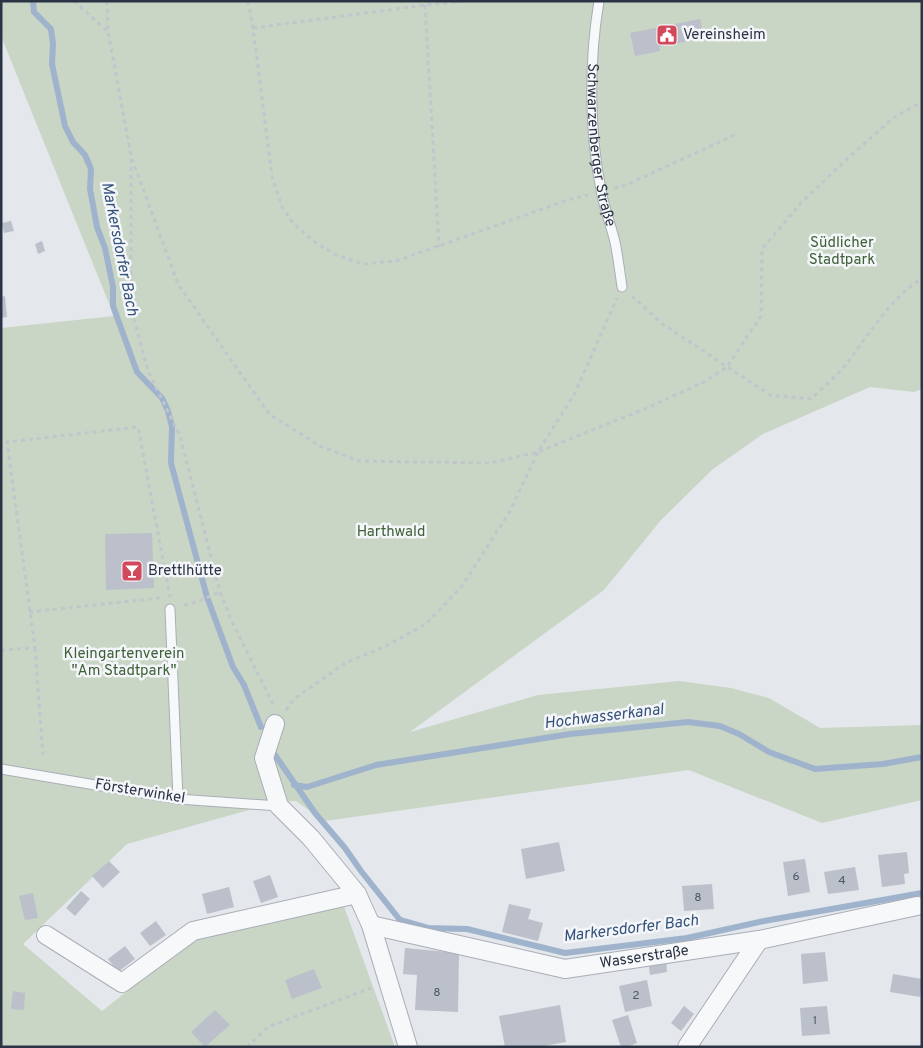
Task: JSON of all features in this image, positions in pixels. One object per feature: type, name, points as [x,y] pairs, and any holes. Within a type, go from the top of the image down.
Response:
[{"type":"street","points":[[277,721],[264,758],[279,806],[311,838],[357,894],[371,925],[408,1047]]},
{"type":"street","points":[[46,935],[122,983],[193,931],[357,894]]},
{"type":"street","name":"Wasserstraße","points":[[371,925],[565,969],[759,940],[917,906]]},
{"type":"street","points":[[687,1047],[759,940]]},
{"type":"lane","name":"Schwarzenberger Straße","points":[[599,1],[594,29],[594,144],[601,192],[615,243],[622,287]]},
{"type":"lane","points":[[170,609],[178,799]]},
{"type":"lane","name":"Försterwinkel","points":[[1,769],[178,799],[279,806]]},
{"type":"path","points":[[74,1],[108,31]]},
{"type":"path","points":[[107,1],[108,31],[131,156],[178,284],[269,414],[320,446],[359,461],[490,464],[538,452],[647,408],[704,382],[727,367],[761,316],[762,249],[801,203],[847,159],[893,118],[922,102]]},
{"type":"path","points":[[248,1],[272,176],[282,206],[293,224],[312,241],[336,255],[363,264],[396,261],[571,199],[626,185],[739,134]]},
{"type":"path","points":[[253,28],[468,1]]},
{"type":"path","points":[[425,5],[438,247]]},
{"type":"path","points":[[131,156],[131,308],[148,370],[180,436],[220,592],[277,721],[295,698],[347,662],[384,647],[426,624],[462,586],[509,513],[538,452],[575,393],[622,287],[662,323],[770,395],[811,399],[846,365],[876,323],[910,286],[922,278]]},
{"type":"path","points":[[43,755],[35,648],[7,442],[138,428],[170,597],[170,609]]},
{"type":"path","points":[[196,602],[220,592]]},
{"type":"path","points":[[29,612],[170,597]]},
{"type":"path","points":[[1,650],[35,648]]},
{"type":"path","points":[[247,1047],[268,1027],[388,982]]},
{"type":"green space","points":[[1,1],[922,1],[922,389],[914,392],[870,387],[763,434],[713,469],[661,520],[604,590],[410,732],[538,695],[679,681],[731,688],[769,698],[820,728],[922,725],[922,800],[822,823],[689,770],[325,821],[296,801],[277,802],[127,844],[23,944],[102,1011],[196,937],[342,901],[395,1047],[1,1047],[1,328],[114,316],[1,36]]},
{"type":"building","name":"Vereinsheim","points":[[700,19],[704,38],[659,47],[660,51],[635,56],[630,33]]},
{"type":"building","points":[[11,221],[14,231],[4,233],[2,223]]},
{"type":"building","points":[[42,241],[45,251],[38,254],[35,244]]},
{"type":"building","points":[[5,296],[7,317],[1,318],[1,297]]},
{"type":"building","points":[[152,533],[154,588],[106,590],[105,534]]},
{"type":"building","points":[[559,842],[565,871],[526,879],[521,849]]},
{"type":"building","points":[[907,852],[909,873],[904,874],[905,884],[882,887],[878,855]]},
{"type":"building","points":[[805,859],[810,892],[788,896],[783,862]]},
{"type":"building","points":[[109,861],[120,872],[103,888],[92,876]]},
{"type":"building","points":[[855,867],[859,890],[828,894],[824,872]]},
{"type":"building","points":[[270,875],[278,897],[261,903],[253,881]]},
{"type":"building","points":[[712,884],[714,909],[684,911],[682,886]]},
{"type":"building","points":[[229,887],[234,907],[207,914],[202,894]]},
{"type":"building","points":[[81,891],[90,899],[75,916],[66,908]]},
{"type":"building","points":[[33,893],[38,918],[25,920],[19,896]]},
{"type":"building","points":[[509,904],[531,909],[528,919],[543,923],[538,941],[502,932]]},
{"type":"building","points":[[156,921],[166,935],[150,946],[140,933]]},
{"type":"building","points":[[125,946],[135,959],[118,972],[108,959]]},
{"type":"building","points":[[405,948],[459,953],[458,1012],[415,1010],[417,975],[403,974]]},
{"type":"building","points":[[825,952],[828,981],[803,984],[801,954]]},
{"type":"building","points":[[666,959],[667,972],[650,975],[648,961]]},
{"type":"building","points":[[314,969],[322,988],[292,999],[285,980]]},
{"type":"building","points":[[893,974],[922,979],[920,997],[890,992]]},
{"type":"building","points":[[647,980],[652,1006],[625,1012],[619,986]]},
{"type":"building","points":[[13,991],[25,993],[24,1010],[11,1009]]},
{"type":"building","points":[[560,1005],[566,1042],[538,1047],[505,1047],[499,1016]]},
{"type":"building","points":[[684,1006],[694,1014],[681,1031],[671,1023]]},
{"type":"building","points":[[827,1006],[830,1034],[802,1036],[800,1008]]},
{"type":"building","points":[[215,1010],[230,1025],[205,1047],[191,1032]]},
{"type":"building","points":[[628,1015],[637,1043],[621,1047],[612,1020]]},
{"type":"waterway","name":"Markersdorfer Bach","points":[[33,1],[34,12],[51,29],[53,44],[52,64],[65,126],[73,142],[85,155],[91,169],[90,189],[97,227],[105,248],[113,287],[113,306],[137,372],[162,398],[168,411],[172,427],[171,463],[207,597],[233,667],[244,685],[261,727]]},
{"type":"waterway","name":"Hochwasserkanal","points":[[294,785],[307,787],[376,765],[570,734],[688,722],[720,726],[739,734],[769,752],[815,769],[883,764],[922,757]]},
{"type":"waterway","name":"Markersdorfer Bach","points":[[275,755],[315,813],[345,848],[400,920],[428,928],[467,929],[565,953],[687,938],[764,921],[922,893]]},
{"type":"place","name":"Vereinsheim","points":[[667,35]]},
{"type":"place","name":"Brettlhütte","points":[[132,571]]},
{"type":"park label","name":"Südlicher Stadtpark","points":[[842,252]]},
{"type":"park label","name":"Harthwald","points":[[391,532]]},
{"type":"park label","name":"Kleingartenverein \"Am Stadtpark\"","points":[[124,662]]}]
